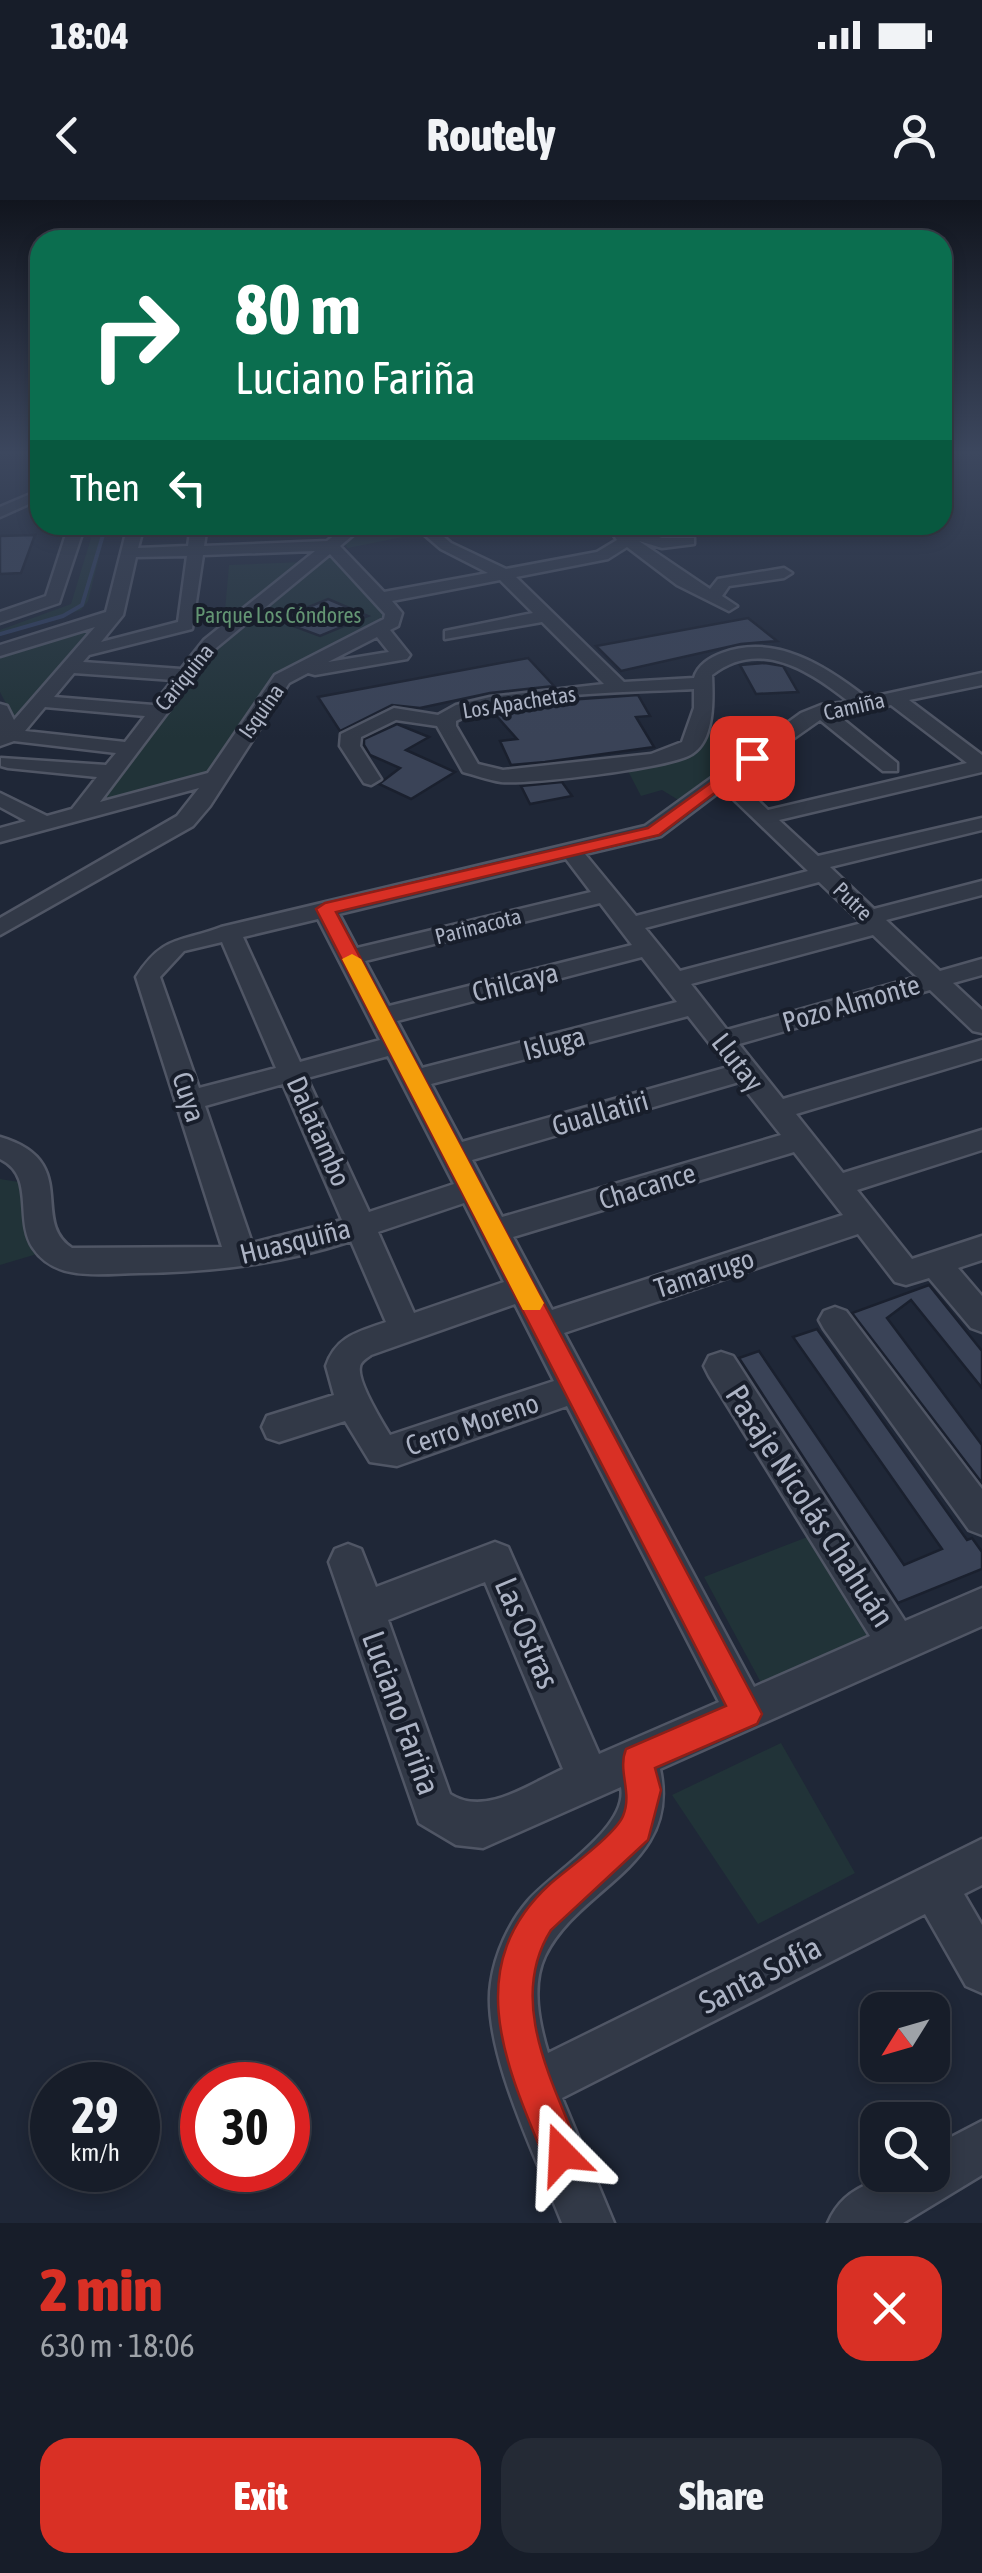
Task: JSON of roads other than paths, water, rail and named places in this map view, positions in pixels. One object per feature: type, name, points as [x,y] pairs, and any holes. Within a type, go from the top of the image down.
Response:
[{"type":"street","points":[[0,618],[53,599],[70,549]]},
{"type":"street","points":[[6,737],[114,615],[129,549]]},
{"type":"street","points":[[128,553],[238,549]]},
{"type":"street","name":"Cariquina","points":[[80,813],[220,634],[326,549]]},
{"type":"street","points":[[288,675],[401,656],[380,629],[395,616],[333,549]]},
{"type":"street","points":[[453,549],[503,574],[620,690]]},
{"type":"street","points":[[381,598],[602,556],[617,549]]},
{"type":"street","points":[[645,549],[728,606]]},
{"type":"street","points":[[84,651],[186,625],[195,551]]},
{"type":"street","points":[[712,598],[724,582],[784,573]]},
{"type":"street","points":[[0,651],[114,615]]},
{"type":"street","points":[[451,634],[546,616]]},
{"type":"street","name":"Isquina","points":[[0,928],[185,821],[288,675],[380,629]]},
{"type":"street","points":[[702,684],[703,673],[718,661],[744,653],[770,652],[804,662],[861,703]]},
{"type":"street","points":[[70,667],[185,675]]},
{"type":"street","points":[[973,681],[982,696]]},
{"type":"street","name":"Camiña","points":[[176,946],[653,832],[723,778],[821,712],[973,681]]},
{"type":"street","name":"Los Apachetas","points":[[702,684],[704,708],[691,744],[684,751],[653,760],[502,776],[484,773],[470,768],[445,722],[448,714],[456,710],[508,701],[702,684]]},
{"type":"street","points":[[893,697],[982,766]]},
{"type":"street","points":[[39,701],[157,711]]},
{"type":"street","points":[[0,710],[6,737]]},
{"type":"street","points":[[821,712],[890,767]]},
{"type":"street","points":[[371,779],[350,746],[352,734],[394,714],[445,722]]},
{"type":"street","points":[[6,737],[129,748]]},
{"type":"street","points":[[8,762],[111,772]]},
{"type":"street","points":[[764,817],[982,766]]},
{"type":"street","points":[[0,835],[215,777]]},
{"type":"street","name":"Putre","points":[[723,778],[982,1025]]},
{"type":"street","points":[[0,799],[46,822]]},
{"type":"street","points":[[630,925],[982,824]]},
{"type":"street","name":"Llutay","points":[[571,850],[864,1220],[982,1319]]},
{"type":"street","points":[[674,980],[982,888]]},
{"type":"street","name":"Parinacota","points":[[350,957],[606,895]]},
{"type":"street","points":[[325,909],[746,1714]]},
{"type":"street","name":"Dalatambo","points":[[230,932],[406,1330]]},
{"type":"street","name":"Cuya","points":[[176,946],[159,960],[148,977],[241,1257]]},
{"type":"street","name":"Chilcaya","points":[[382,1016],[648,948]]},
{"type":"street","name":"Pozo Almonte","points":[[721,1040],[982,967]]},
{"type":"street","name":"Isluga","points":[[415,1079],[694,1006]]},
{"type":"street","points":[[190,1100],[396,1045]]},
{"type":"street","points":[[776,1110],[982,1049]]},
{"type":"street","name":"Guallatiri","points":[[454,1155],[746,1071]]},
{"type":"street","name":"Chacance","points":[[494,1232],[800,1140]]},
{"type":"street","points":[[836,1186],[982,1140]]},
{"type":"street","name":"Huasquiña","points":[[0,1147],[23,1158],[36,1174],[40,1227],[51,1252],[64,1259],[114,1262],[241,1257],[472,1189]]},
{"type":"street","name":"Tamarugo","points":[[544,1326],[864,1220]]},
{"type":"street","points":[[921,1269],[982,1248]]},
{"type":"street","points":[[278,1427],[357,1402],[342,1369],[346,1355],[360,1345],[524,1288]]},
{"type":"street","points":[[835,1320],[982,1518]]},
{"type":"street","name":"Pasaje Nicolás Chahuán","points":[[720,1366],[898,1645]]},
{"type":"street","name":"Cerro Moreno","points":[[357,1402],[372,1439],[382,1451],[396,1450],[576,1388]]},
{"type":"street","name":"Las Ostras","points":[[364,1610],[495,1560],[589,1781]]},
{"type":"street","name":"Luciano Fariña","points":[[348,1562],[434,1808],[456,1824],[484,1826],[982,1608]]},
{"type":"street","points":[[588,2223],[535,2084],[513,2011],[518,1959],[539,1918],[637,1828],[645,1790],[637,1760]]},
{"type":"street","name":"Santa Sofía","points":[[535,2084],[982,1861]]},
{"type":"street","points":[[934,1887],[982,1970]]},
{"type":"street","points":[[874,2218],[982,2146]]},
{"type":"waterway","points":[[0,634],[63,616],[82,605],[99,549]]},
{"type":"park label","name":"Parque Los Cóndores","points":[[278,615]]}]
